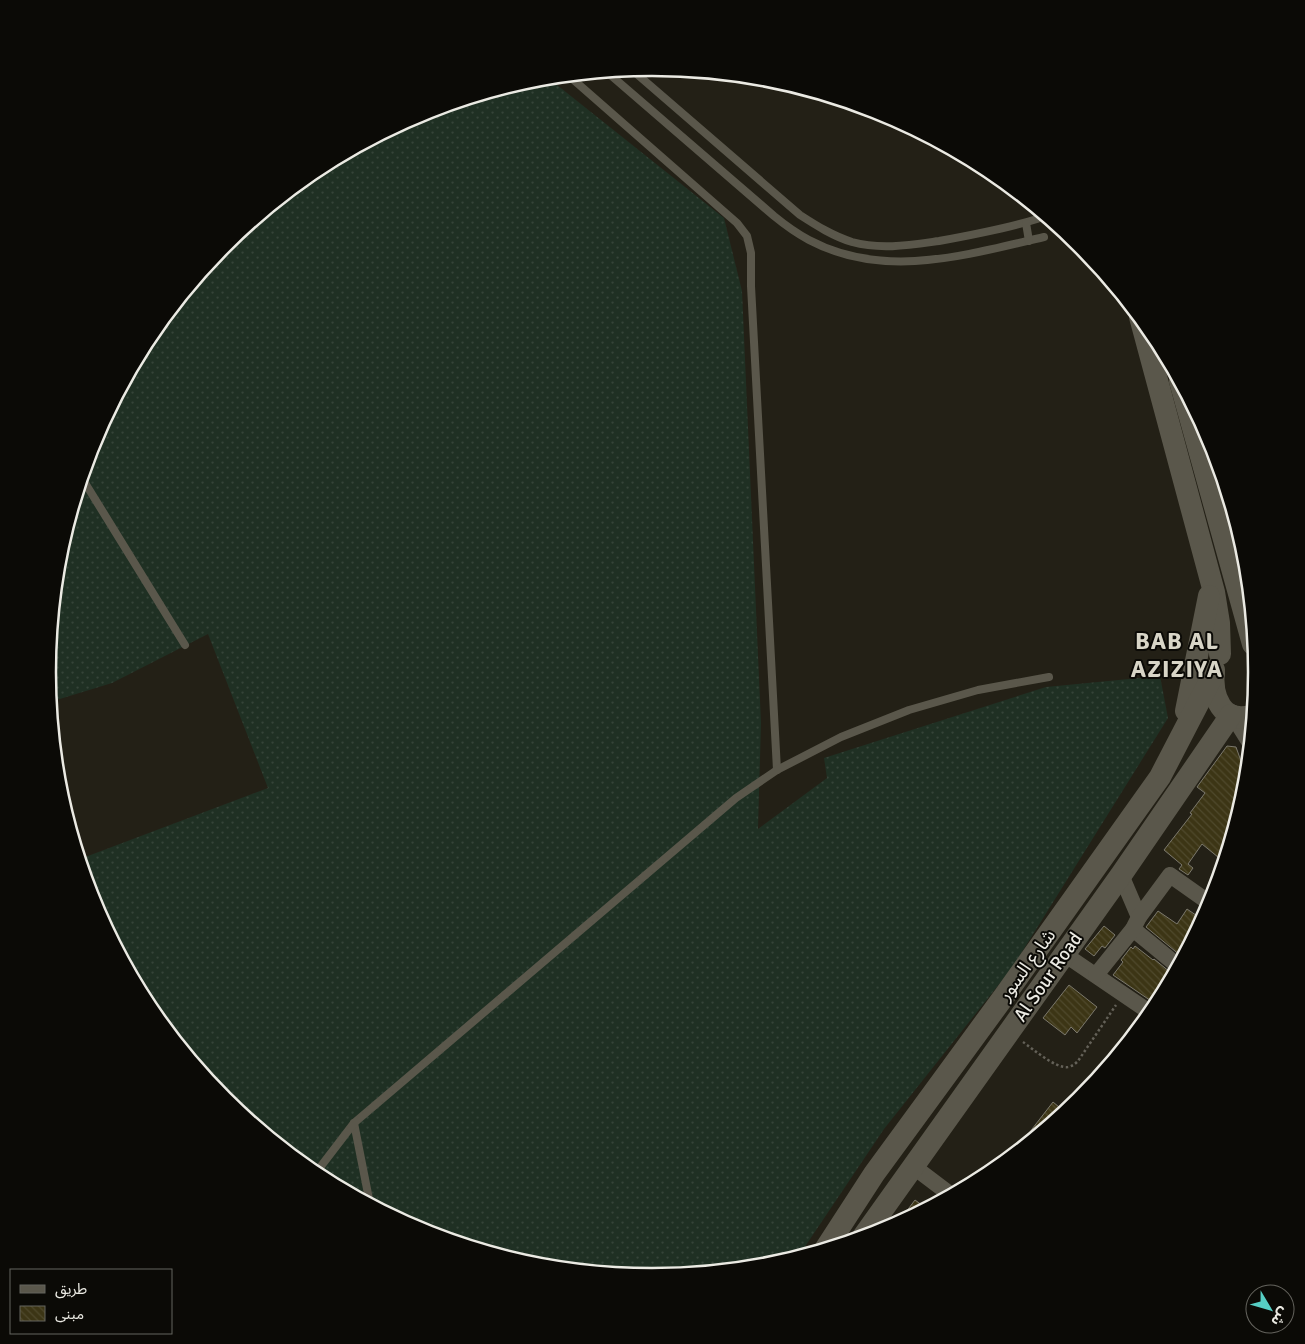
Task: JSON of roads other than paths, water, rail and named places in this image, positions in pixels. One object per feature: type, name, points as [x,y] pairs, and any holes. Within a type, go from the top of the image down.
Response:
[{"type":"main road","points":[[1145,337],[1217,608],[1240,645]]},
{"type":"main road","points":[[1188,411],[1229,554],[1240,645],[1214,689],[1219,704],[1224,710],[1240,715]]},
{"type":"main road","points":[[1229,554],[1238,560]]},
{"type":"main road","points":[[1182,737],[1211,580]]},
{"type":"main road","name":"شارع السور","points":[[831,1241],[874,1174],[1005,995],[1160,777],[1182,737],[1240,645]]},
{"type":"main road","name":"Al Sour Road","points":[[870,1227],[1121,875],[1240,715]]},
{"type":"street","points":[[1240,715],[1246,728]]},
{"type":"street","points":[[1121,875],[1136,923],[1174,961]]},
{"type":"street","points":[[1096,975],[1170,875],[1204,899]]},
{"type":"street","points":[[1064,954],[1145,1008]]},
{"type":"street","points":[[914,1167],[946,1191]]},
{"type":"lane","points":[[639,76],[800,215],[835,236],[869,245],[905,246],[957,238],[1037,219]]},
{"type":"lane","points":[[612,77],[790,229],[828,249],[874,261],[906,262],[958,256],[1044,237]]},
{"type":"lane","points":[[575,81],[737,223],[747,236],[751,252],[751,286],[777,770]]},
{"type":"lane","points":[[1026,223],[1029,241]]},
{"type":"lane","points":[[828,249],[835,236]]},
{"type":"lane","points":[[86,485],[185,645]]},
{"type":"lane","points":[[320,1167],[354,1123],[736,798],[777,770],[841,737],[909,710],[978,690],[1049,677]]},
{"type":"lane","points":[[354,1123],[368,1196]]},
{"type":"district","name":"BAB AL AZIZIYA","points":[[1177,655]]}]
